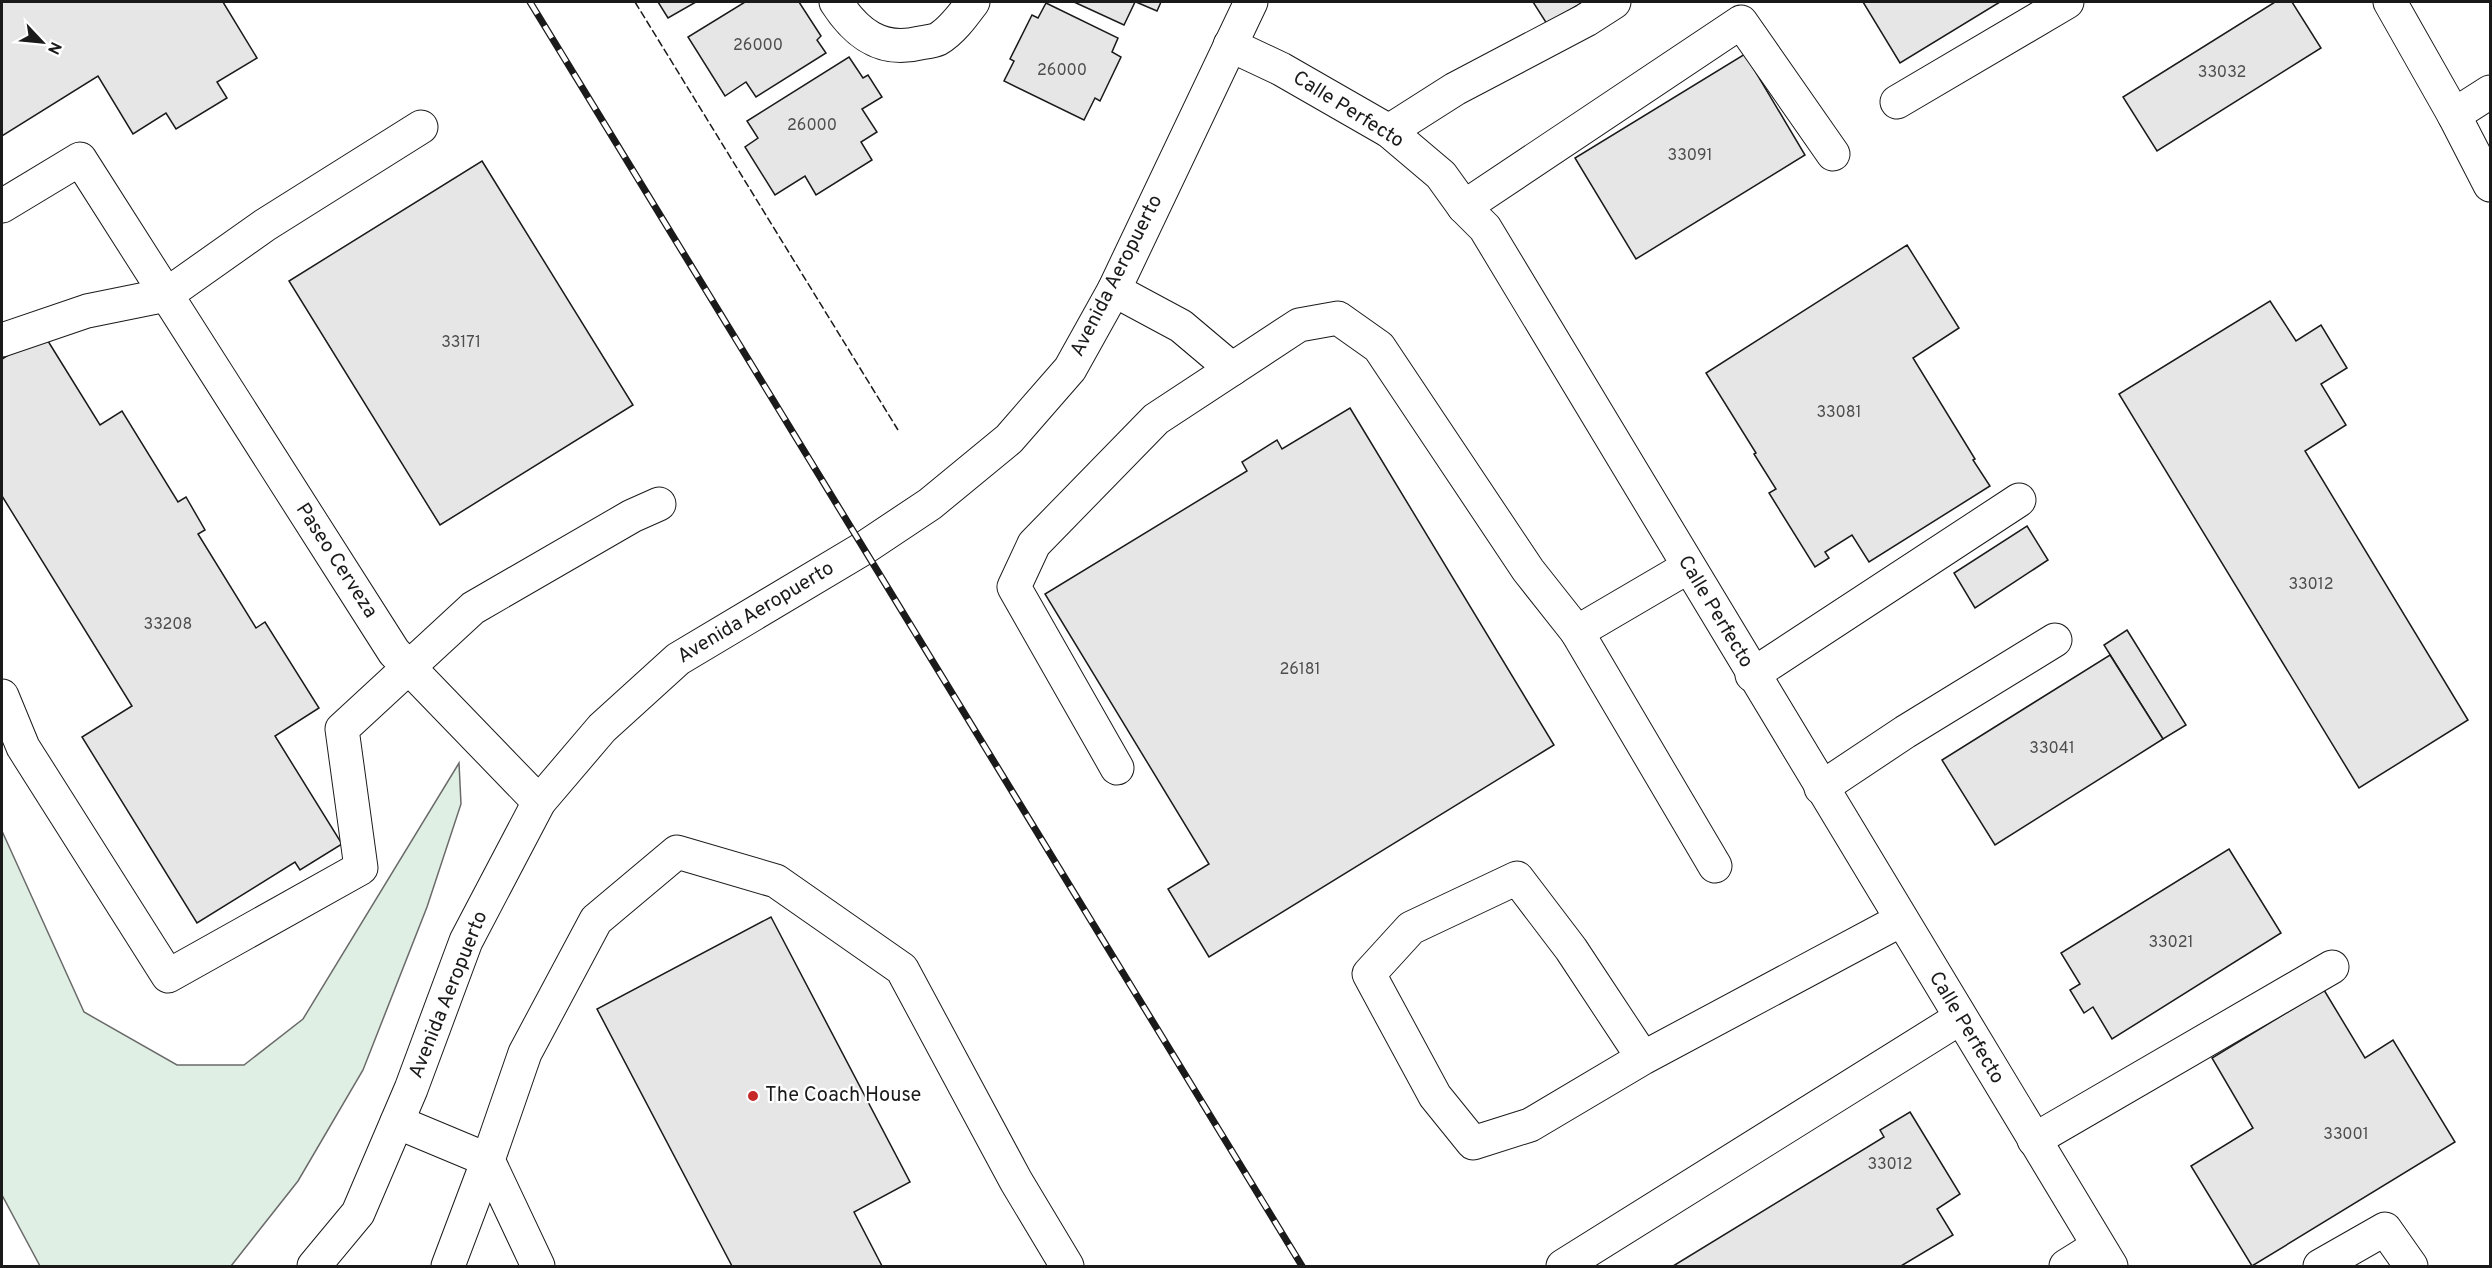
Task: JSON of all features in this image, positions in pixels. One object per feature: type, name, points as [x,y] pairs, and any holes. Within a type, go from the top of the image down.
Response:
[{"type":"street","points":[[836,2],[862,33],[886,45],[912,45],[938,39],[961,18],[973,2]]},
{"type":"street","name":"Avenida Aeropuerto","points":[[314,1266],[358,1213],[397,1122],[466,941],[539,802],[602,728],[678,659],[864,548],[930,504],[1009,440],[1070,369],[1114,290],[1251,2]]},
{"type":"street","points":[[1389,131],[1455,89],[1586,20],[1614,2]]},
{"type":"street","points":[[1897,102],[2067,2]]},
{"type":"street","points":[[2390,2],[2454,115],[2490,185]]},
{"type":"street","points":[[1464,207],[1741,22],[1833,154]]},
{"type":"street","name":"Calle Perfecto","points":[[1230,45],[1287,72],[1389,131],[1441,175],[1464,207],[1485,228],[1752,675],[2104,1256]]},
{"type":"street","points":[[2454,115],[2490,92]]},
{"type":"street","points":[[2,340],[87,311],[166,295],[264,225],[421,128]]},
{"type":"street","name":"Paseo Cerveza","points":[[2,206],[80,159],[394,652],[539,802]]},
{"type":"street","points":[[1114,290],[1181,326],[1232,369]]},
{"type":"street","points":[[1117,768],[1014,587],[1034,544],[1156,419],[1299,325],[1338,318],[1379,347],[1528,570],[1577,632],[1715,866]]},
{"type":"street","points":[[1752,675],[2019,500]]},
{"type":"street","points":[[2,696],[23,747],[168,976],[361,868],[342,729],[473,608],[633,516],[659,504]]},
{"type":"street","points":[[1577,632],[1688,567]]},
{"type":"street","points":[[1821,789],[1925,719],[2055,640]]},
{"type":"street","points":[[448,1266],[525,1053],[596,920],[677,852],[776,881],[902,969],[1016,1181],[1067,1266]]},
{"type":"street","points":[[1643,1058],[1571,949],[1517,878],[1411,928],[1369,974],[1435,1096],[1473,1143],[1530,1125],[1643,1058],[1901,920]]},
{"type":"street","points":[[2034,1140],[2332,967]]},
{"type":"street","points":[[1563,1266],[1960,1018]]},
{"type":"street","points":[[397,1122],[488,1160],[538,1266]]},
{"type":"street","points":[[2320,1266],[2385,1229],[2411,1266]]},
{"type":"street","points":[[2066,1266],[2104,1256]]},
{"type":"green space","points":[[459,763],[461,804],[427,907],[363,1070],[298,1181],[231,1266],[40,1266],[2,1195],[2,831],[84,1012],[177,1065],[244,1065],[303,1019]]},
{"type":"building","points":[[2,2],[223,2],[257,58],[217,82],[227,98],[176,129],[166,113],[133,134],[98,76],[2,136]]},
{"type":"building","points":[[658,2],[696,2],[668,18]]},
{"type":"building","points":[[745,2],[799,2],[821,36],[817,40],[826,53],[756,97],[746,82],[725,96],[688,37]]},
{"type":"building","points":[[1074,2],[1135,2],[1124,25]]},
{"type":"building","points":[[1136,2],[1161,2],[1157,11]]},
{"type":"building","points":[[1533,2],[1583,2],[1547,24]]},
{"type":"building","points":[[1863,2],[2000,2],[1900,63]]},
{"type":"building","points":[[2275,2],[2292,2],[2321,48],[2157,151],[2123,97]]},
{"type":"building","points":[[1046,3],[1118,38],[1112,52],[1121,57],[1100,101],[1095,98],[1084,120],[1004,81],[1014,61],[1010,59],[1032,15],[1038,18]]},
{"type":"building","points":[[1745,54],[1805,155],[1636,259],[1575,158]]},
{"type":"building","points":[[849,57],[863,78],[868,75],[882,97],[862,109],[877,132],[861,142],[872,160],[816,195],[805,176],[775,195],[745,147],[758,138],[747,121]]},
{"type":"building","points":[[482,161],[633,405],[440,525],[289,281]]},
{"type":"building","points":[[1907,245],[1959,328],[1913,358],[1990,486],[1869,562],[1852,535],[1825,552],[1829,558],[1815,567],[1769,493],[1776,489],[1754,454],[1756,453],[1706,373]]},
{"type":"building","points":[[2270,301],[2296,341],[2321,325],[2347,368],[2321,384],[2346,425],[2305,451],[2468,720],[2359,788],[2119,394]]},
{"type":"building","points":[[43,333],[100,425],[122,411],[178,502],[186,497],[205,530],[198,534],[256,628],[265,622],[319,708],[275,736],[342,844],[300,870],[295,862],[197,923],[82,737],[132,706],[2,496],[2,359]]},
{"type":"building","points":[[1350,408],[1554,745],[1209,957],[1168,889],[1209,864],[1045,594],[1247,471],[1242,462],[1277,440],[1282,449]]},
{"type":"building","points":[[2027,526],[2048,560],[1975,608],[1954,573]]},
{"type":"building","points":[[2127,630],[2186,725],[2163,739],[2104,645]]},
{"type":"building","points":[[2110,655],[2163,739],[1995,845],[1942,760]]},
{"type":"building","points":[[2229,849],[2281,933],[2112,1039],[2093,1007],[2084,1013],[2070,990],[2080,984],[2061,953]]},
{"type":"building","name":"The Coach House","points":[[771,917],[910,1182],[854,1212],[882,1266],[732,1266],[597,1009]]},
{"type":"building","points":[[2324,990],[2365,1058],[2393,1040],[2455,1142],[2252,1266],[2191,1166],[2253,1128],[2212,1058]]},
{"type":"building","points":[[1910,1112],[1960,1194],[1937,1209],[1953,1235],[1901,1266],[1673,1266],[1884,1137],[1880,1130]]},
{"type":"railway","points":[[530,2],[1302,1266]]},
{"type":"fence","points":[[635,2],[898,430]]},
{"type":"place","name":"The Coach House","points":[[753,1096]]}]
